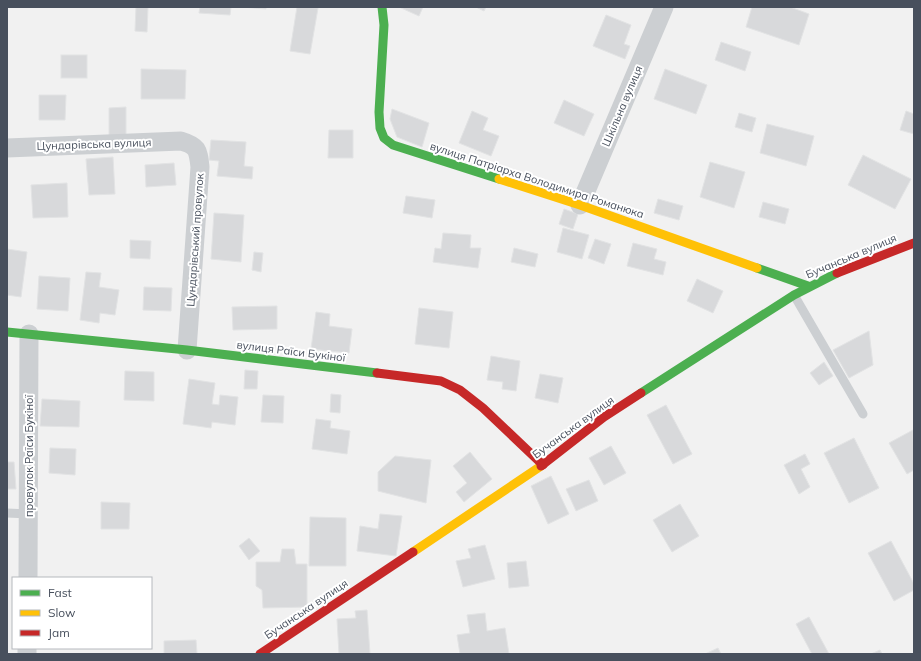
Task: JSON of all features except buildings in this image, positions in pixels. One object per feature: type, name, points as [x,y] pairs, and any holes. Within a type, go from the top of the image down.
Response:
[{"type":"street","name":"вулиця Патріарха Володимира Романюка","points":[[382,7],[384,25],[378,112],[380,128],[384,138],[392,145],[580,205],[808,286]]},
{"type":"street","name":"Шкільна вулиця","points":[[580,205],[664,7]]},
{"type":"street","name":"Цундарівська вулиця","points":[[7,148],[181,141]]},
{"type":"street","name":"Цундарівський провулок","points":[[181,141],[192,145],[198,153],[200,167],[187,350]]},
{"type":"street","name":"Бучанська вулиця","points":[[260,654],[543,465],[604,417],[808,286],[872,258],[914,243]]},
{"type":"street","name":"вулиця Раїси Букіної","points":[[7,332],[187,350],[441,381],[460,390],[483,408],[543,465]]},
{"type":"street","name":"провулок Раїси Букіної","points":[[28,577],[29,334]]},
{"type":"lane","points":[[794,295],[863,414]]},
{"type":"lane","points":[[7,513],[29,514]]},
{"type":"traffic: fast","points":[[382,7],[384,25],[379,112],[380,128],[384,138],[393,145],[499,179]]},
{"type":"traffic: fast","points":[[757,268],[808,286]]},
{"type":"traffic: fast","points":[[641,393],[794,295],[837,273]]},
{"type":"traffic: fast","points":[[7,332],[187,350],[377,373]]},
{"type":"traffic: slow","points":[[499,179],[580,205],[757,268]]},
{"type":"traffic: slow","points":[[413,552],[541,466]]},
{"type":"traffic: jam","points":[[837,273],[914,243]]},
{"type":"traffic: jam","points":[[377,373],[441,381],[460,390],[483,408],[543,465]]},
{"type":"traffic: jam","points":[[541,466],[604,417],[641,393]]},
{"type":"traffic: jam","points":[[260,654],[413,552]]}]
